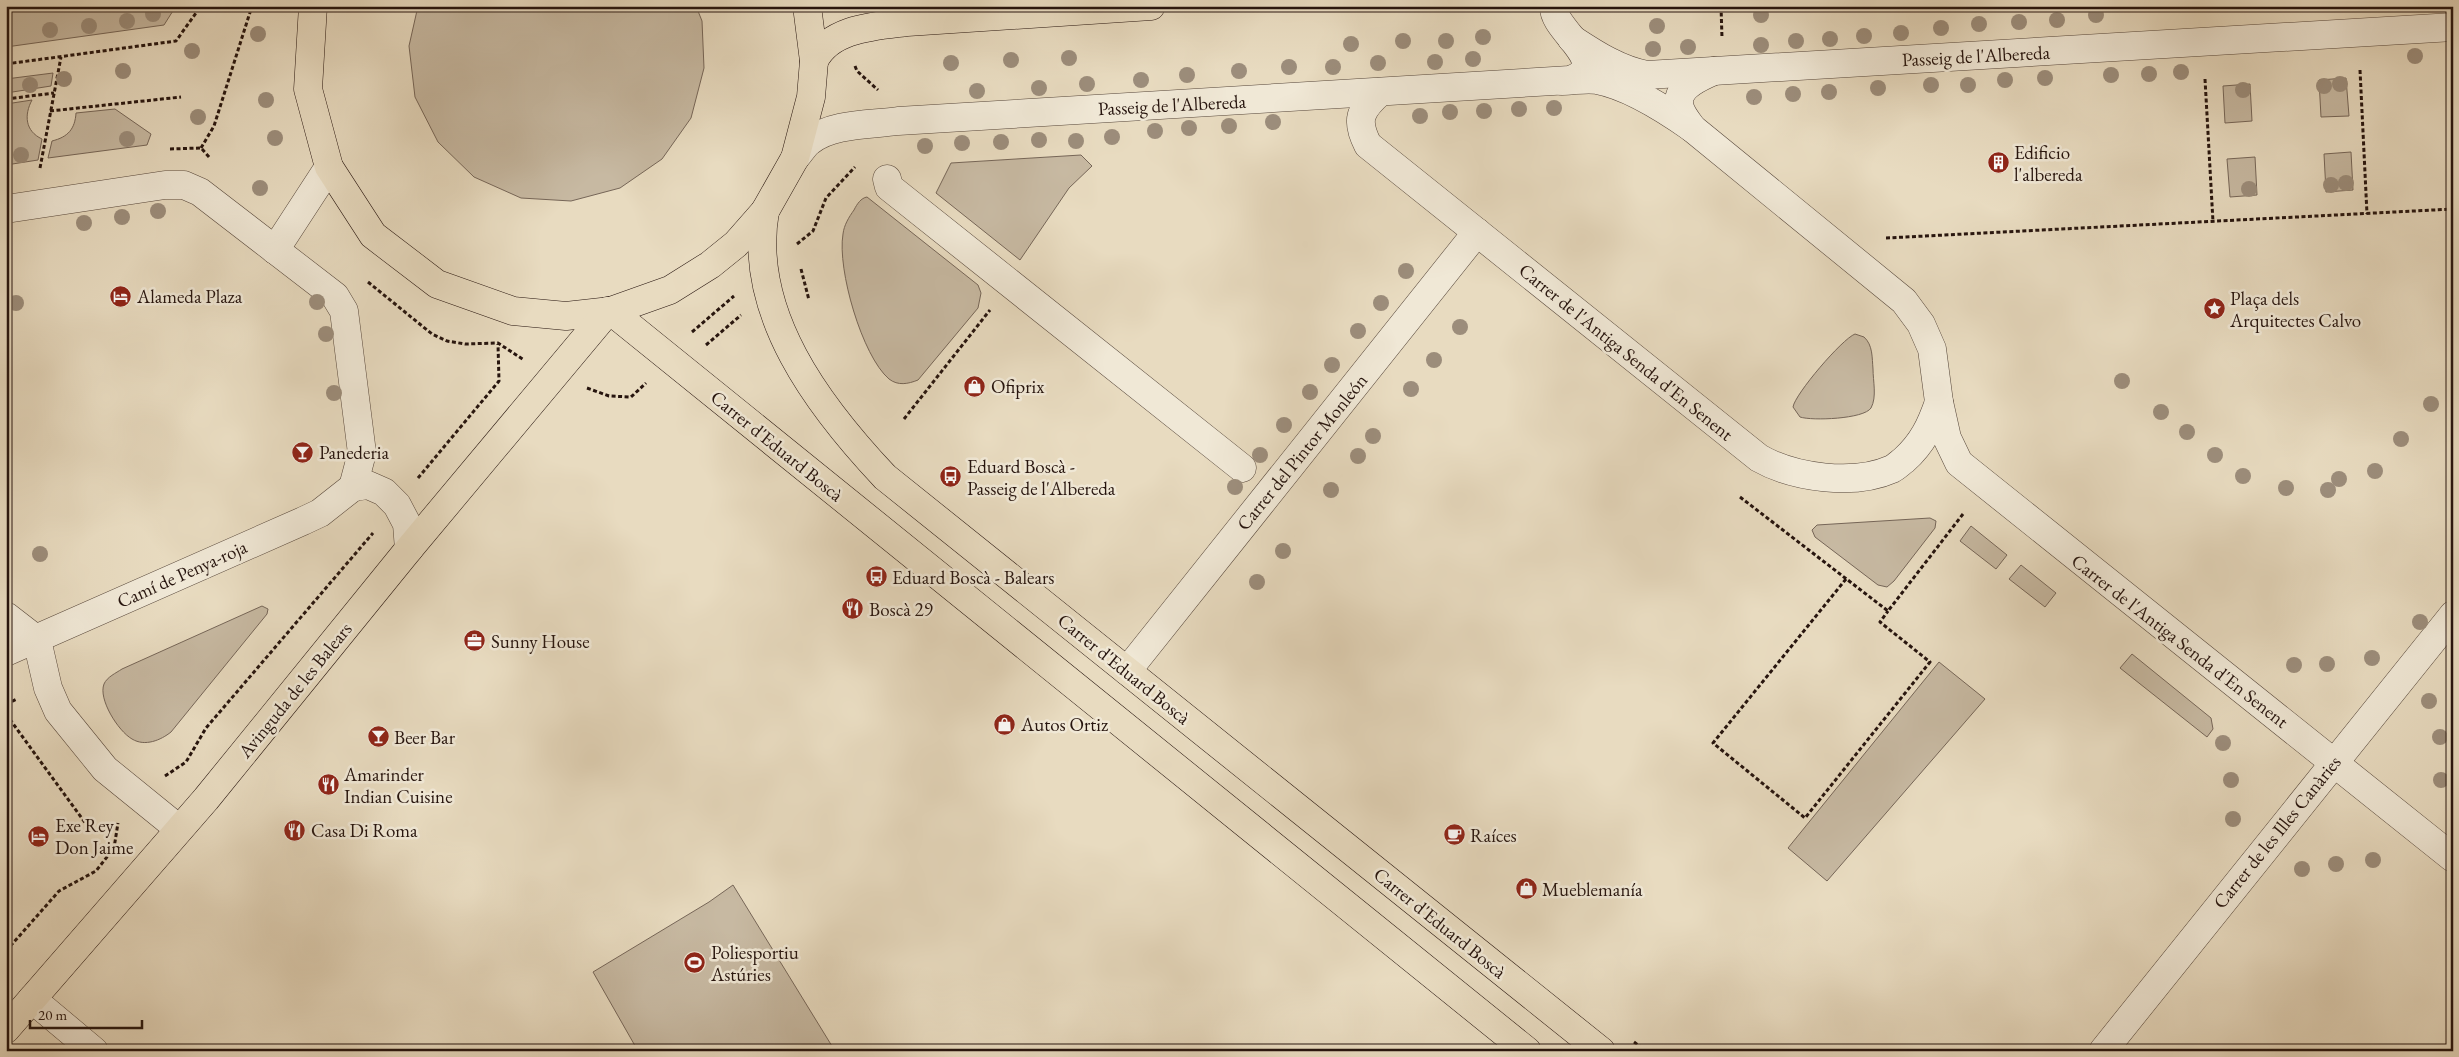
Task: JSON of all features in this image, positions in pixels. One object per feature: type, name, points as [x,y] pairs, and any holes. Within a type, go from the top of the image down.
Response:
[{"type":"main road","points":[[312,6],[308,90],[329,167],[373,235],[437,284],[513,312],[566,316],[609,311],[670,290],[710,265],[736,244],[765,211],[795,158],[811,97],[814,61],[807,6]]},
{"type":"main road","points":[[814,61],[818,52],[826,44],[840,36],[866,27],[907,22],[1151,6]]},
{"type":"main road","name":"Carrer d'Eduard Boscà","points":[[765,211],[762,229],[764,270],[768,294],[780,328],[818,397],[855,446],[885,477],[1601,1051]]},
{"type":"main road","name":"Carrer d'Eduard Boscà","points":[[609,311],[1527,1051]]},
{"type":"main road","name":"Avinguda de les Balears","points":[[6,1029],[179,829],[409,549],[609,311]]},
{"type":"street","points":[[1554,6],[1553,13],[1561,27],[1572,39]]},
{"type":"street","name":"Passeig de l'Albereda","points":[[1572,39],[1601,58],[1638,74],[1647,75],[2453,26]]},
{"type":"street","name":"Passeig de l'Albereda","points":[[1560,81],[1579,77],[1586,62],[1582,49],[1572,39]]},
{"type":"street","name":"Carrer de l'Antiga Senda d'En Senent","points":[[1714,71],[1688,85],[1679,97],[1679,107],[1692,128],[1904,301],[1921,324],[1932,349],[1939,402],[1948,438],[1960,464],[1975,478],[2453,858]]},
{"type":"street","name":"Passeig de l'Albereda","points":[[795,158],[810,140],[824,133],[898,121],[1589,80],[1612,85],[1656,104],[1692,128]]},
{"type":"street","name":"Carrer de l'Antiga Senda d'En Senent","points":[[1380,92],[1366,104],[1360,117],[1361,132],[1368,145],[1759,458],[1777,468],[1804,476],[1829,478],[1865,476],[1893,469],[1917,448],[1929,429],[1939,402]]},
{"type":"street","points":[[276,250],[329,167]]},
{"type":"street","name":"Carrer del Pintor Monleón","points":[[887,179],[889,187],[1242,468]]},
{"type":"street","points":[[7,211],[165,185],[184,185],[200,192],[336,296],[344,311],[362,453],[353,487],[368,485],[384,492],[397,505],[407,524],[409,549]]},
{"type":"street","name":"Carrer del Pintor Monleón","points":[[1126,671],[1478,232]]},
{"type":"street","name":"Camí de Penya-roja","points":[[6,652],[37,640],[312,517],[327,508],[353,487]]},
{"type":"street","name":"Carrer de les Illes Canàries","points":[[2103,1051],[2333,762],[2453,615]]},
{"type":"street","points":[[6,616],[37,640],[48,688],[58,711],[105,770],[179,829]]},
{"type":"street","points":[[32,1000],[94,1051]]},
{"type":"path","points":[[6,64],[176,41],[201,6]]},
{"type":"path","points":[[201,148],[214,126],[252,6]]},
{"type":"path","points":[[1721,6],[1722,42]]},
{"type":"path","points":[[40,168],[61,57]]},
{"type":"path","points":[[2360,70],[2367,214]]},
{"type":"path","points":[[2205,80],[2213,222]]},
{"type":"path","points":[[6,100],[54,93]]},
{"type":"path","points":[[50,111],[180,97]]},
{"type":"path","points":[[794,246],[813,231],[826,198],[857,166]]},
{"type":"path","points":[[1886,238],[2453,209]]},
{"type":"path","points":[[800,268],[810,304]]},
{"type":"path","points":[[904,419],[1011,284]]},
{"type":"path","points":[[687,337],[739,292]]},
{"type":"path","points":[[701,348],[745,312]]},
{"type":"path","points":[[6,951],[59,891],[96,871],[114,848],[118,823],[165,775],[186,762],[206,728],[397,505],[500,381],[498,343]]},
{"type":"path","points":[[609,396],[631,398],[642,388]]},
{"type":"path","points":[[1740,497],[1888,611]]},
{"type":"path","points":[[1846,579],[1713,743],[1805,818],[1930,662],[1880,622],[1963,514]]},
{"type":"path","points":[[6,714],[89,828]]},
{"type":"shaded area","points":[[6,6],[176,6],[164,25],[6,47]]},
{"type":"shaded area","points":[[418,6],[696,6],[702,21],[704,68],[691,118],[662,159],[620,188],[571,201],[521,198],[474,177],[438,142],[415,97],[409,46]]},
{"type":"shaded area","points":[[53,73],[51,86],[6,93],[6,79]]},
{"type":"shaded area","points":[[2346,78],[2349,116],[2321,117],[2319,80]]},
{"type":"shaded area","points":[[2250,84],[2252,121],[2225,123],[2223,86]]},
{"type":"shaded area","points":[[32,100],[27,117],[32,132],[42,139],[38,160],[6,165],[6,104]]},
{"type":"shaded area","points":[[115,109],[151,134],[147,145],[48,158],[52,141],[70,132],[76,113]]},
{"type":"shaded area","points":[[2351,152],[2353,190],[2326,192],[2324,154]]},
{"type":"shaded area","points":[[1081,155],[1092,166],[1069,188],[1020,260],[936,193],[951,163]]},
{"type":"shaded area","points":[[2255,157],[2257,195],[2230,197],[2227,159]]},
{"type":"shaded area","points":[[867,197],[978,285],[981,293],[978,308],[918,380],[911,383],[903,384],[892,381],[879,368],[861,332],[848,289],[842,249],[844,231],[847,221],[858,204]]},
{"type":"shaded area","points":[[1855,334],[1867,340],[1872,352],[1874,394],[1871,408],[1859,415],[1849,417],[1826,419],[1800,417],[1793,407],[1796,400],[1830,356]]},
{"type":"shaded area","points":[[1930,518],[1936,521],[1935,528],[1894,581],[1887,587],[1878,585],[1815,537],[1812,530],[1817,525]]},
{"type":"shaded area","points":[[1971,526],[2007,555],[1996,569],[1960,541]]},
{"type":"shaded area","points":[[2021,565],[2056,593],[2045,607],[2009,579]]},
{"type":"shaded area","points":[[262,606],[268,609],[267,614],[171,732],[158,740],[142,742],[132,739],[115,722],[104,698],[104,684],[109,677],[122,669]]},
{"type":"shaded area","points":[[2132,654],[2211,718],[2213,729],[2207,737],[2120,668]]},
{"type":"shaded area","points":[[1939,662],[1985,699],[1827,881],[1788,848]]},
{"type":"shaded area","name":"Poliesportiu Astúries","points":[[733,885],[835,1051],[638,1051],[593,972],[709,902]]},
{"type":"place","name":"Edificio l'albereda","points":[[1998,163]]},
{"type":"place","name":"Alameda Plaza","points":[[121,296]]},
{"type":"place","name":"Plaça dels Arquitectes Calvo","points":[[2214,309]]},
{"type":"place","name":"Ofiprix","points":[[975,386]]},
{"type":"place","name":"Panederia","points":[[303,452]]},
{"type":"place","name":"Eduard Boscà - Passeig de l'Albereda","points":[[951,477]]},
{"type":"place","name":"Eduard Boscà - Balears","points":[[876,577]]},
{"type":"place","name":"Boscà 29","points":[[853,609]]},
{"type":"place","name":"Sunny House","points":[[475,641]]},
{"type":"place","name":"Autos Ortiz","points":[[1005,724]]},
{"type":"place","name":"Beer Bar","points":[[378,737]]},
{"type":"place","name":"Amarinder Indian Cuisine","points":[[328,785]]},
{"type":"place","name":"Casa Di Roma","points":[[295,830]]},
{"type":"place","name":"Raíces","points":[[1454,835]]},
{"type":"place","name":"Exe Rey Don Jaime","points":[[39,836]]},
{"type":"place","name":"Mueblemanía","points":[[1526,889]]},
{"type":"place","name":"Poliesportiu Astúries","points":[[695,963]]}]
